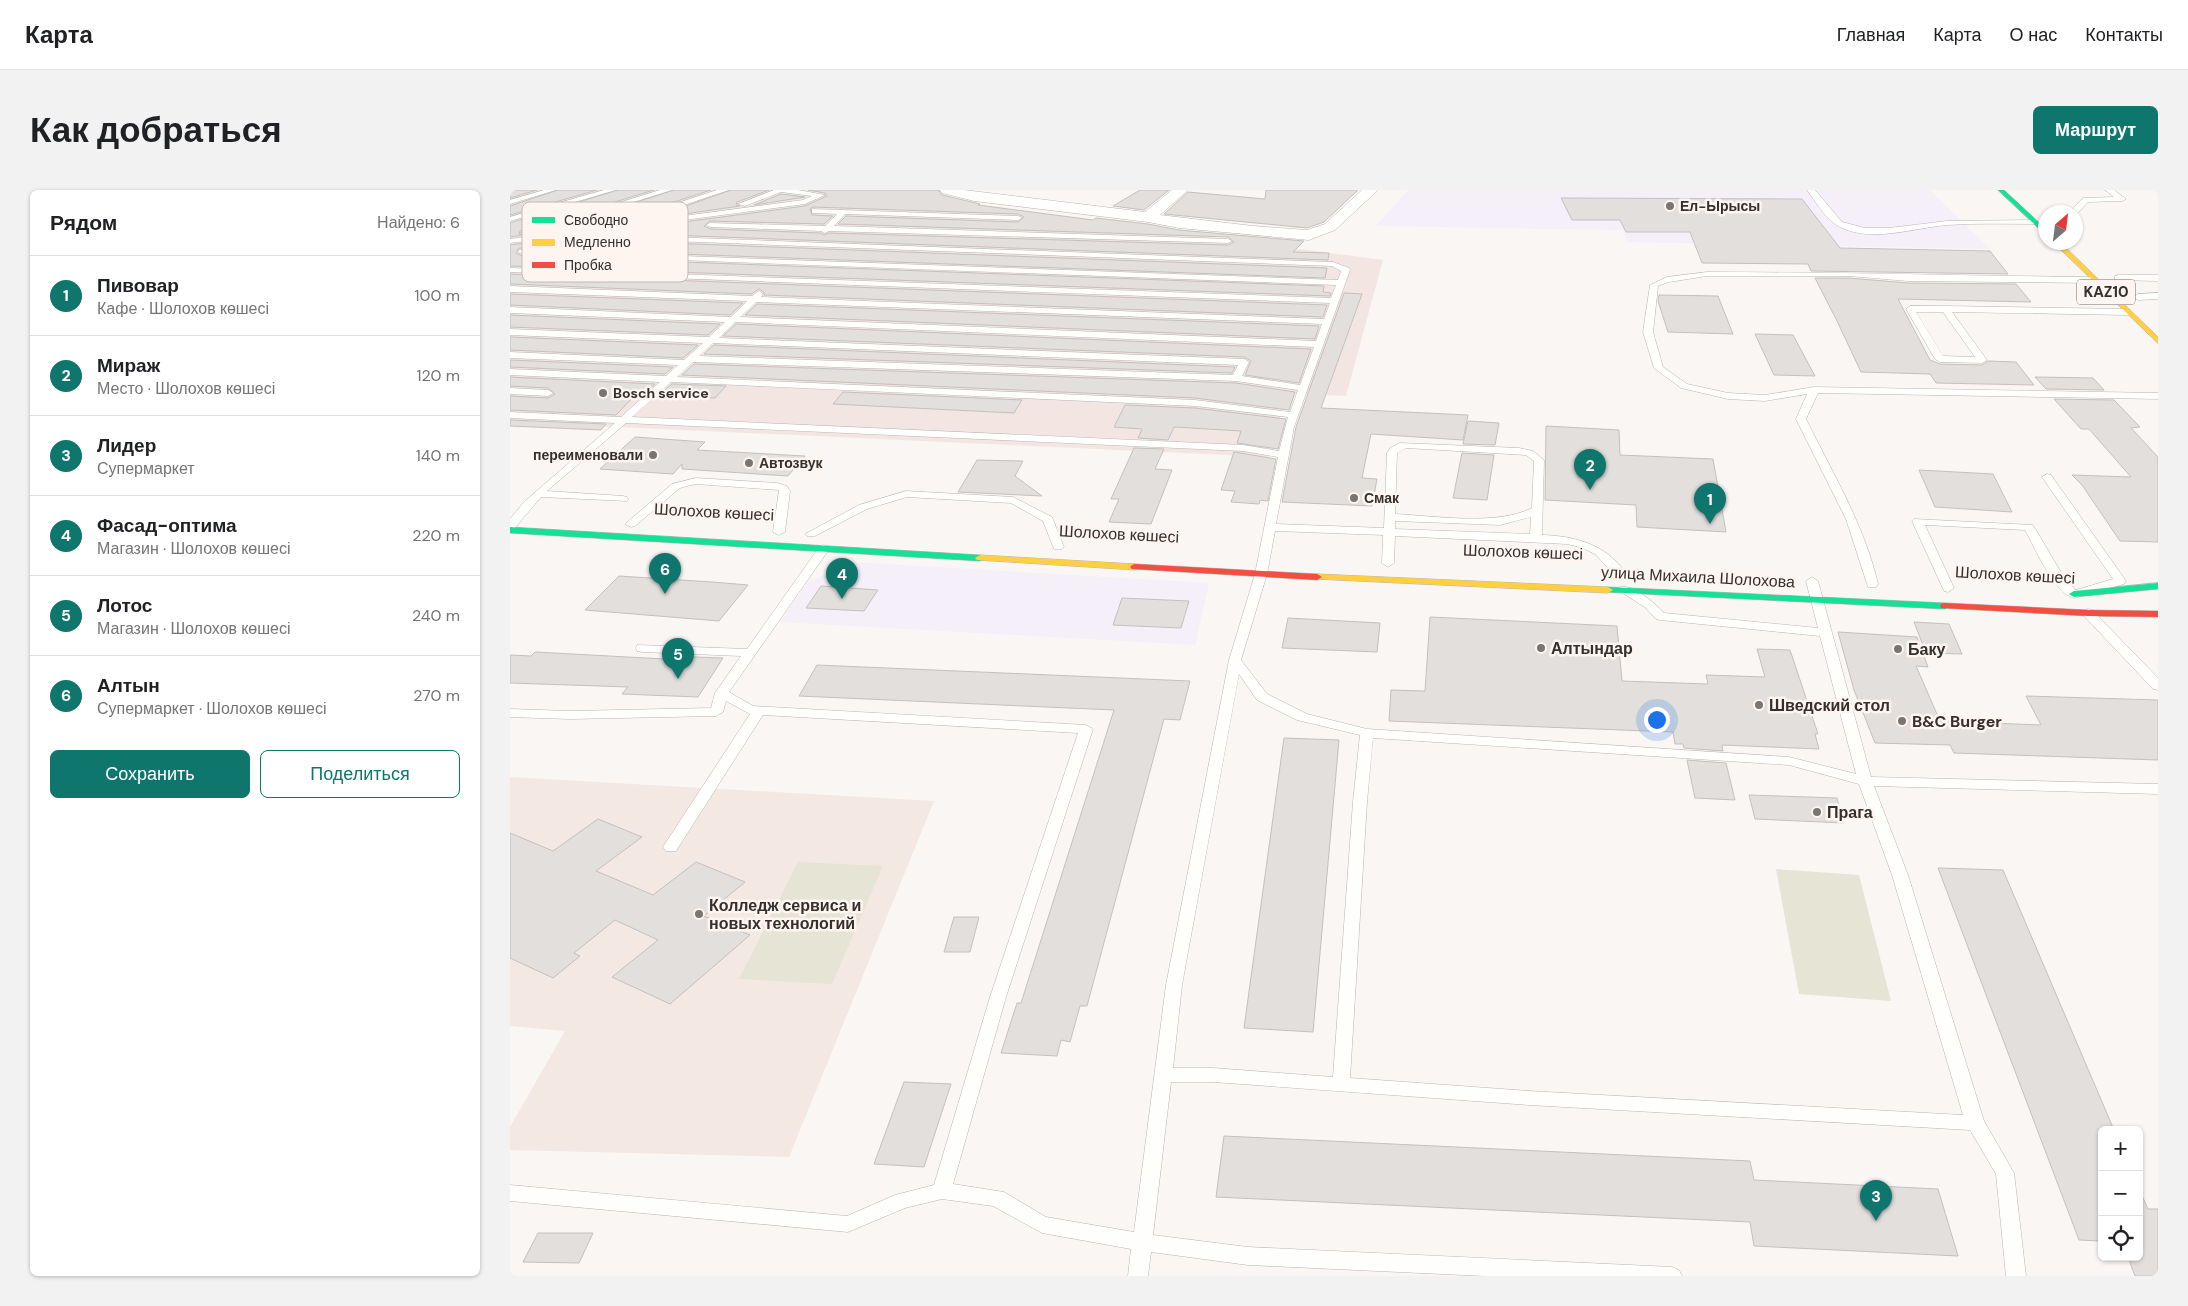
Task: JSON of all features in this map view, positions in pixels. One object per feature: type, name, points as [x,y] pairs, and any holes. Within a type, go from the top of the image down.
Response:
[{"type":"highway","points":[[2001,190],[2038,225]]},
{"type":"highway","name":"KAZ10","points":[[2064,250],[2158,341]]},
{"type":"highway","name":"KAZ10","points":[[2115,275],[2151,309]]},
{"type":"highway","points":[[513,516],[535,518]]},
{"type":"highway","name":"Шолохов көшесі","points":[[626,524],[650,525]]},
{"type":"highway","name":"Шолохов көшесі","points":[[512,530],[824,548],[1263,562],[1546,586]]},
{"type":"highway","points":[[807,534],[831,535]]},
{"type":"highway","name":"Шолохов көшесі","points":[[1600,571],[1624,572]]},
{"type":"highway","name":"улица Михаила Шолохова","points":[[1546,586],[1818,600]]},
{"type":"highway","points":[[2074,594],[2158,586]]},
{"type":"highway","name":"Шолохов көшесі","points":[[2055,593],[2158,595]]},
{"type":"highway","name":"Шолохов көшесі","points":[[1818,600],[2088,613]]},
{"type":"highway","points":[[2088,613],[2158,614]]},
{"type":"highway","points":[[2088,613],[2158,624]]},
{"type":"street","points":[[946,190],[974,197],[1148,217],[1179,223],[1243,230],[1309,234],[1330,227],[1370,190]]},
{"type":"street","points":[[1148,217],[1181,190]]},
{"type":"lane","points":[[510,202],[552,190]]},
{"type":"lane","points":[[570,202],[612,190]]},
{"type":"lane","points":[[628,202],[668,190]]},
{"type":"lane","points":[[687,202],[725,190]]},
{"type":"lane","points":[[688,217],[805,202],[821,195],[780,190],[714,214]]},
{"type":"lane","points":[[1811,190],[1837,223],[1858,229],[1892,230],[1935,224],[2035,222]]},
{"type":"lane","points":[[2081,205],[2086,200],[2122,199],[2109,190]]},
{"type":"lane","points":[[814,211],[1018,218]]},
{"type":"lane","points":[[512,530],[513,516],[713,340],[843,212]]},
{"type":"lane","points":[[710,225],[1228,241]]},
{"type":"lane","points":[[510,237],[522,233]]},
{"type":"lane","points":[[688,240],[1333,264],[1346,270],[1293,415],[1283,455],[1263,562],[1235,660],[1174,985],[1140,1242],[1138,1276]]},
{"type":"lane","points":[[688,258],[1341,283]]},
{"type":"lane","points":[[2094,280],[1908,278],[1849,274],[1707,274],[1667,280],[1654,285],[1648,332],[1658,368],[1684,386],[1728,396],[1765,398],[1814,390],[2158,396]]},
{"type":"lane","points":[[2115,275],[2158,278]]},
{"type":"lane","points":[[688,277],[1334,301]]},
{"type":"lane","points":[[510,289],[1327,322]]},
{"type":"lane","points":[[2138,296],[2158,296]]},
{"type":"lane","points":[[1944,309],[1982,360],[1940,359],[1910,309],[1944,309],[2128,312]]},
{"type":"lane","points":[[510,310],[1319,344]]},
{"type":"lane","points":[[510,332],[1244,362],[1236,378]]},
{"type":"lane","points":[[510,355],[1236,378],[1303,388]]},
{"type":"lane","points":[[510,372],[1195,403],[1293,415]]},
{"type":"lane","points":[[1814,390],[1801,419],[1813,446],[1850,512],[1868,566],[1871,584]]},
{"type":"lane","points":[[510,391],[548,393]]},
{"type":"lane","points":[[510,415],[1243,448],[1283,455]]},
{"type":"lane","points":[[1388,563],[1392,453],[1404,445],[1519,451],[1529,453],[1539,460],[1536,538]]},
{"type":"lane","points":[[1948,588],[1918,521],[2029,527],[2060,581],[2074,594],[2120,581],[2047,477]]},
{"type":"lane","points":[[626,524],[676,486],[696,481],[783,488],[785,491],[778,532]]},
{"type":"lane","points":[[540,494],[623,498]]},
{"type":"lane","points":[[807,534],[863,507],[906,494],[916,494],[1013,500],[1048,519],[1058,547]]},
{"type":"lane","points":[[1391,516],[1500,522],[1523,517],[1537,510]]},
{"type":"lane","points":[[1270,527],[1536,538],[1578,542],[1594,548],[1607,556],[1624,572]]},
{"type":"lane","points":[[510,713],[570,715],[716,712],[722,693],[824,548]]},
{"type":"lane","points":[[1812,581],[1865,781],[1900,875],[1975,1123],[2005,1173],[2016,1276]]},
{"type":"lane","points":[[1623,590],[1650,605],[1660,616],[1795,628],[1827,633]]},
{"type":"lane","points":[[2088,613],[2158,686]]},
{"type":"lane","points":[[642,648],[750,653]]},
{"type":"lane","points":[[1235,660],[1262,697],[1302,717],[1367,733],[1789,761],[1865,781],[2158,789]]},
{"type":"lane","points":[[722,693],[750,710],[759,711],[1086,729],[998,997],[942,1191]]},
{"type":"lane","points":[[671,846],[759,711]]},
{"type":"lane","points":[[1341,1084],[1359,811],[1367,733]]},
{"type":"lane","points":[[1162,1074],[1212,1075],[1529,1098],[1975,1123]]},
{"type":"lane","points":[[510,1193],[848,1224],[902,1202],[942,1191],[997,1198],[1042,1225],[1140,1242],[1248,1256],[1672,1276]]},
{"type":"shaded area","points":[[510,190],[857,190],[1383,260],[1346,396],[1287,393],[1269,457],[510,422]]},
{"type":"shaded area","name":"Ел-Ырысы","points":[[1408,190],[1930,190],[1990,249],[1627,242],[1623,230],[1376,226]]},
{"type":"shaded area","points":[[851,562],[1209,583],[1195,645],[780,622],[807,583]]},
{"type":"shaded area","name":"Колледж сервиса и новых технологий","points":[[510,777],[934,801],[789,1157],[510,1150],[510,1127],[565,1031],[510,1026]]},
{"type":"shaded area","points":[[798,862],[883,866],[832,984],[739,979]]},
{"type":"shaded area","points":[[1776,869],[1859,875],[1891,1001],[1799,994]]},
{"type":"building","points":[[510,190],[537,190],[510,198]]},
{"type":"building","points":[[558,190],[597,190],[555,202],[522,202]]},
{"type":"building","points":[[618,190],[654,190],[615,202],[579,202]]},
{"type":"building","points":[[674,190],[711,190],[674,202],[637,202]]},
{"type":"building","points":[[731,190],[769,190],[737,202],[736,205],[740,206],[688,213],[688,205]]},
{"type":"building","points":[[808,190],[938,190],[942,195],[980,204],[978,205],[1093,220],[1096,218],[1148,224],[1179,230],[1304,241],[1293,252],[1329,253],[1328,260],[688,236],[688,221],[805,206],[827,196],[825,193]],"holes":[[[812,207],[1018,214],[1024,217],[1018,222],[846,216],[838,224],[1228,237],[1234,242],[1228,245],[829,233],[824,235],[821,233],[710,229],[704,226],[710,221],[824,224],[833,216],[812,215],[810,209]]]},
{"type":"building","points":[[1140,190],[1169,190],[1144,210],[1113,206]]},
{"type":"building","points":[[1266,190],[1358,190],[1324,222],[1307,228],[1164,214],[1188,192],[1265,199]]},
{"type":"building","points":[[781,194],[805,197],[754,205]]},
{"type":"building","points":[[1561,198],[1802,199],[1840,248],[1990,251],[2008,274],[1811,271],[1808,264],[1702,263],[1690,232],[1626,232],[1620,220],[1572,220]]},
{"type":"building","points":[[522,202],[522,212],[510,215],[510,206]]},
{"type":"building","points":[[522,219],[522,230],[519,234],[522,235],[510,237],[510,223]]},
{"type":"building","points":[[522,243],[522,248],[519,248],[516,253],[522,256],[522,266],[510,266],[510,245]]},
{"type":"building","points":[[688,244],[1327,268],[1325,278],[688,254]]},
{"type":"building","points":[[688,262],[1324,286],[1323,292],[1331,293],[1330,296],[688,273]]},
{"type":"building","points":[[510,274],[522,274],[522,282],[688,281],[1327,305],[1323,317],[764,295],[764,292],[759,289],[751,294],[510,284]]},
{"type":"building","points":[[1815,278],[1849,278],[1908,283],[2016,284],[2031,302],[1898,299],[1930,360],[1940,364],[1982,365],[1988,361],[2016,362],[2034,385],[1936,383],[1930,374],[1861,372]]},
{"type":"building","points":[[1344,293],[1362,294],[1321,408],[1468,415],[1463,440],[1371,434],[1362,478],[1377,479],[1372,506],[1282,502],[1296,427]]},
{"type":"building","points":[[510,294],[743,303],[730,315],[510,305]]},
{"type":"building","points":[[1659,295],[1718,296],[1733,334],[1668,332],[1658,301]]},
{"type":"building","points":[[757,304],[1319,326],[1315,339],[745,315]]},
{"type":"building","points":[[510,315],[720,324],[708,335],[510,327]]},
{"type":"building","points":[[736,324],[1311,349],[1299,383],[1245,375],[1251,361],[1244,357],[723,336]]},
{"type":"building","points":[[1755,334],[1793,335],[1815,376],[1774,375]]},
{"type":"building","points":[[510,337],[698,345],[683,358],[510,350]]},
{"type":"building","points":[[714,345],[1235,367],[1232,373],[704,354]]},
{"type":"building","points":[[510,360],[673,367],[665,374],[510,367]]},
{"type":"building","points":[[694,364],[1236,383],[1295,392],[1289,410],[1195,398],[682,375]]},
{"type":"building","points":[[510,377],[655,384],[643,394],[636,394],[616,415],[510,410],[510,396],[548,398],[555,394],[548,388],[510,386]]},
{"type":"building","points":[[2035,377],[2093,378],[2104,390],[2046,389]]},
{"type":"building","points":[[672,384],[726,386],[715,398],[659,395]]},
{"type":"building","points":[[843,392],[1022,400],[1014,413],[833,404]]},
{"type":"building","points":[[2054,399],[2114,400],[2140,427],[2131,428],[2158,457],[2158,542],[2120,541],[2082,485],[2072,475],[2131,477],[2089,429],[2081,429]]},
{"type":"building","points":[[1125,405],[1195,408],[1286,419],[1278,449],[1237,443],[1241,431],[1174,427],[1168,440],[1138,438],[1142,429],[1114,427]]},
{"type":"building","points":[[510,420],[606,424],[601,430],[510,426]]},
{"type":"building","points":[[1468,421],[1499,423],[1495,445],[1463,444]]},
{"type":"building","points":[[1546,426],[1619,430],[1620,455],[1713,459],[1726,532],[1637,527],[1636,505],[1545,500]]},
{"type":"building","points":[[635,437],[705,442],[697,450],[805,456],[788,476],[682,469],[682,464],[673,474],[600,469]]},
{"type":"building","points":[[1134,448],[1164,449],[1155,469],[1172,470],[1151,524],[1109,522],[1119,499],[1111,499]]},
{"type":"building","points":[[1234,452],[1276,459],[1268,501],[1260,500],[1259,504],[1231,502],[1235,491],[1221,490]]},
{"type":"building","points":[[1462,453],[1494,455],[1487,500],[1453,498]]},
{"type":"building","points":[[977,460],[1023,461],[1015,476],[1042,496],[958,492]]},
{"type":"building","points":[[1919,470],[1993,474],[2012,512],[1935,507]]},
{"type":"building","points":[[619,576],[748,585],[719,621],[585,610]]},
{"type":"building","points":[[821,586],[878,590],[864,611],[806,608]]},
{"type":"building","points":[[1122,598],[1189,601],[1181,628],[1113,625]]},
{"type":"building","points":[[1430,617],[1617,626],[1622,681],[1708,684],[1706,675],[1765,677],[1757,649],[1790,650],[1818,734],[1815,734],[1819,749],[1722,745],[1723,751],[1684,748],[1683,744],[1675,744],[1673,732],[1389,721],[1391,690],[1425,691]]},
{"type":"building","points":[[1288,618],[1380,623],[1377,652],[1282,648]]},
{"type":"building","points":[[1914,622],[1949,624],[1962,654],[1926,653]]},
{"type":"building","points":[[1838,632],[1917,637],[1928,667],[1916,666],[1940,721],[2041,725],[2026,696],[2158,700],[2158,760],[1954,753],[1950,745],[1875,743],[1854,690]]},
{"type":"building","points":[[535,652],[665,659],[667,656],[723,658],[698,697],[622,694],[628,687],[510,683],[510,655],[531,656]]},
{"type":"building","points":[[817,665],[1190,681],[1180,720],[1164,719],[1087,1006],[1080,1006],[1070,1042],[1061,1040],[1057,1056],[1001,1053],[1017,1003],[1021,1003],[1114,710],[799,696]]},
{"type":"building","points":[[1284,738],[1339,740],[1313,1032],[1244,1028]]},
{"type":"building","points":[[1687,760],[1726,763],[1735,800],[1695,798]]},
{"type":"building","points":[[1749,795],[1837,798],[1844,823],[1755,819]]},
{"type":"building","points":[[598,819],[642,837],[596,871],[653,895],[696,862],[745,882],[704,916],[750,935],[670,1004],[612,977],[658,940],[615,920],[574,953],[580,956],[553,978],[510,958],[510,833],[553,851]]},
{"type":"building","points":[[1938,868],[2003,870],[2112,1126],[2098,1126],[2098,1241],[2079,1240]]},
{"type":"building","points":[[954,917],[979,917],[970,952],[944,952]]},
{"type":"building","points":[[904,1082],[951,1084],[924,1167],[874,1164]]},
{"type":"building","points":[[1224,1136],[1750,1161],[1754,1180],[1938,1189],[1958,1256],[1754,1246],[1750,1222],[1216,1197]]},
{"type":"building","points":[[2143,1198],[2148,1209],[2158,1209],[2158,1276],[2135,1276],[2129,1261],[2143,1261]]},
{"type":"building","points":[[538,1233],[593,1233],[579,1263],[523,1262]]},
{"type":"traffic: fast","points":[[2001,190],[2038,225]]},
{"type":"traffic: fast","points":[[510,530],[980,558]]},
{"type":"traffic: fast","points":[[2074,594],[2158,586]]},
{"type":"traffic: fast","points":[[1608,590],[1945,606]]},
{"type":"traffic: slow","points":[[2064,250],[2158,341]]},
{"type":"traffic: slow","points":[[980,558],[1135,567]]},
{"type":"traffic: slow","points":[[1317,577],[1608,590]]},
{"type":"traffic: jam","points":[[1135,567],[1317,577]]},
{"type":"traffic: jam","points":[[1945,606],[2088,613],[2158,614]]},
{"type":"place","name":"Ел-Ырысы","points":[[1670,206]]},
{"type":"place","name":"Bosch service","points":[[603,393]]},
{"type":"place","name":"переименовали","points":[[653,455]]},
{"type":"place","name":"Автозвук","points":[[749,463]]},
{"type":"place","name":"Мираж","points":[[1590,490]]},
{"type":"place","name":"Смак","points":[[1354,498]]},
{"type":"place","name":"Пивовар","points":[[1710,524]]},
{"type":"place","name":"Алтын","points":[[665,594]]},
{"type":"place","name":"Фасад-оптима","points":[[842,599]]},
{"type":"place","name":"Алтындар","points":[[1541,648]]},
{"type":"place","name":"Баку","points":[[1898,649]]},
{"type":"place","name":"Лотос","points":[[678,679]]},
{"type":"place","name":"Шведский стол","points":[[1759,705]]},
{"type":"place","name":"B&C Burger","points":[[1902,721]]},
{"type":"place","name":"Прага","points":[[1817,812]]},
{"type":"place","name":"Колледж сервиса и новых технологий","points":[[699,914]]},
{"type":"place","name":"Лидер","points":[[1876,1221]]}]
